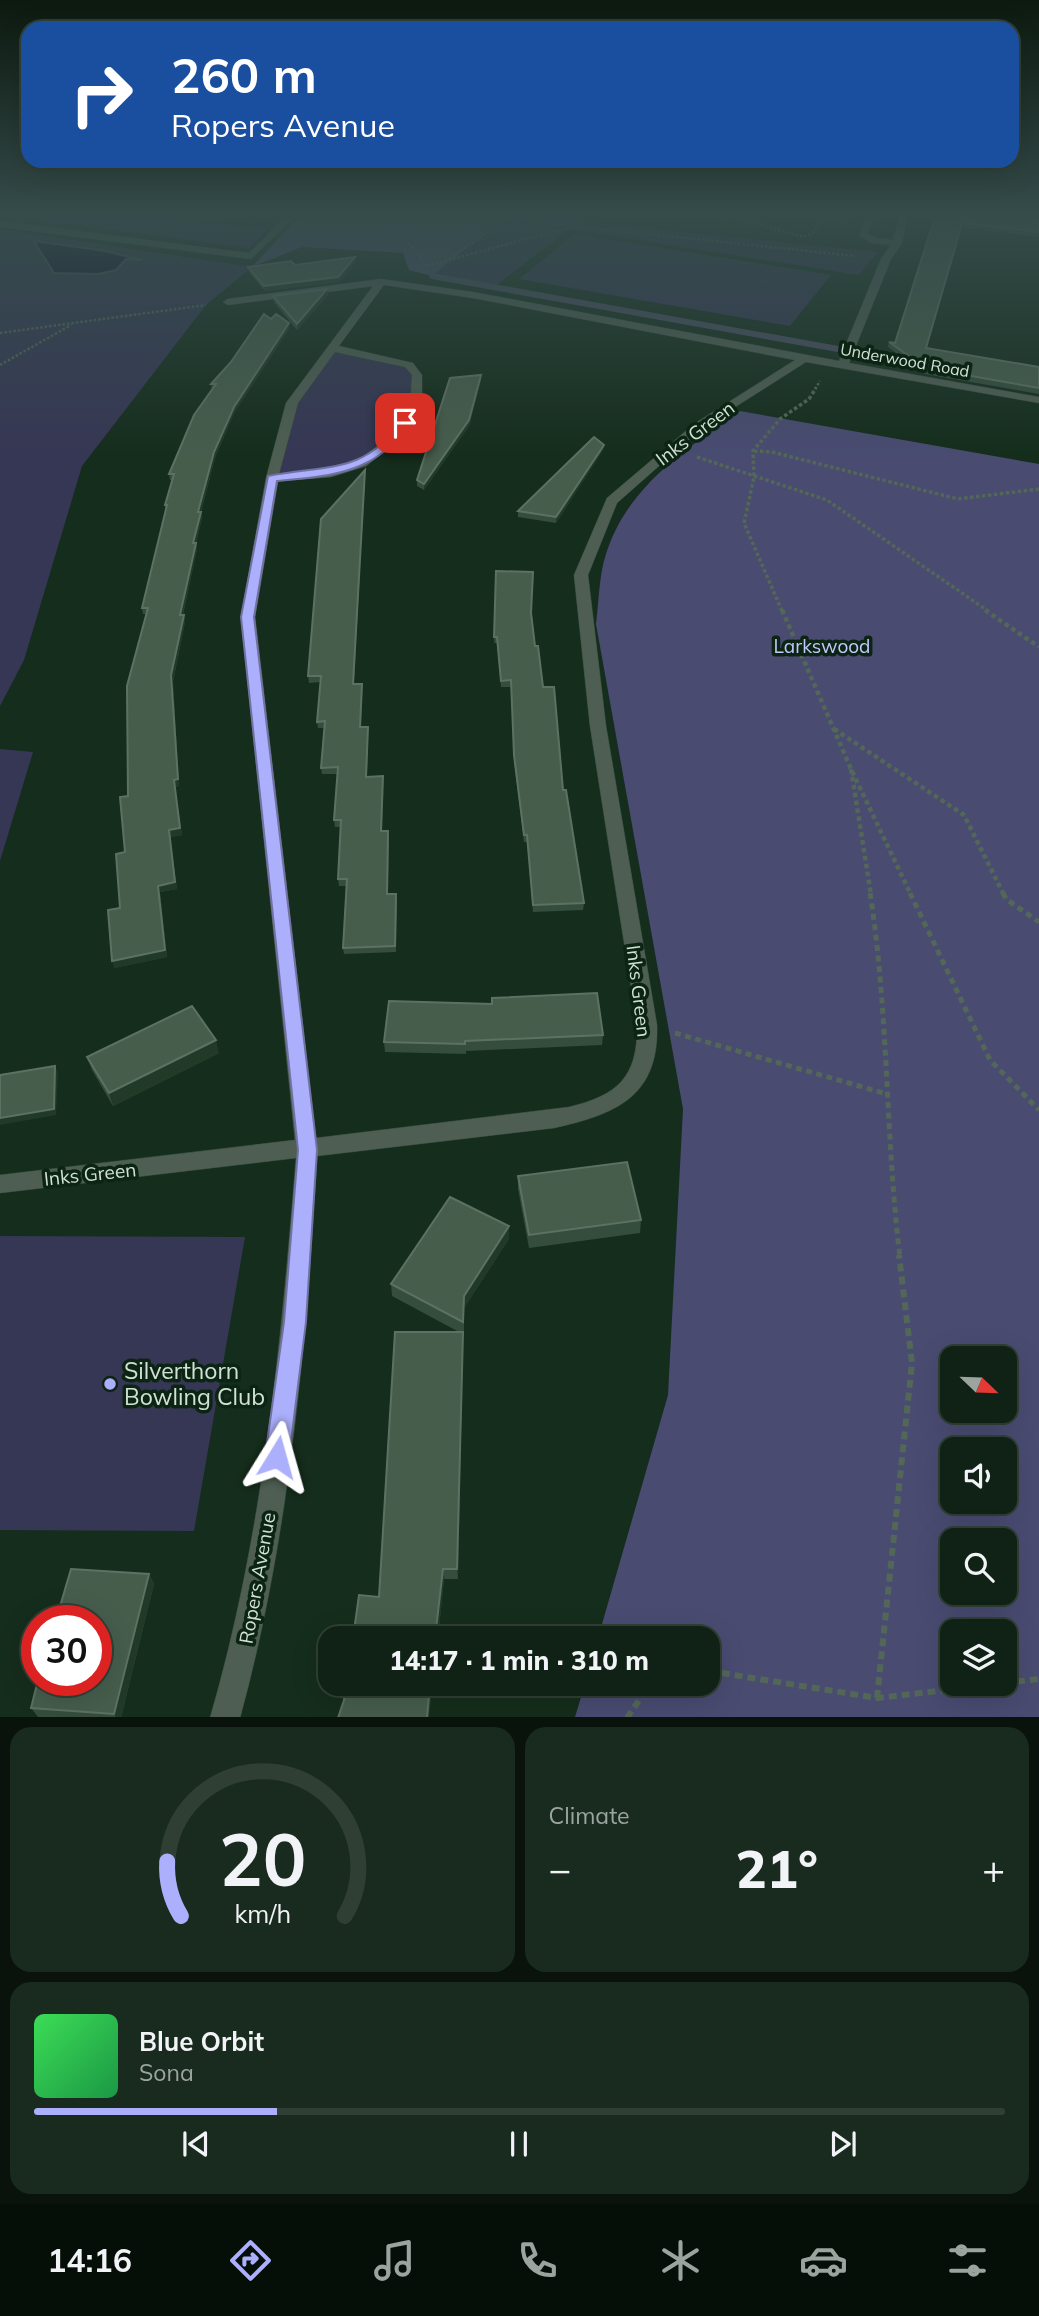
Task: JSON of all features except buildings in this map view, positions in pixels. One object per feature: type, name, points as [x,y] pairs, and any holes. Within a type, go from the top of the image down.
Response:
[{"type":"street","name":"Underwood Road","points":[[228,302],[281,295]]},
{"type":"street","name":"Ropers Avenue","points":[[225,1717],[245,1647],[266,1538],[295,1322],[307,1150],[248,617],[272,478],[292,403],[371,295]]},
{"type":"street","name":"Underwood Road","points":[[474,295],[1039,400]]},
{"type":"street","points":[[843,365],[871,295]]},
{"type":"street","points":[[272,478],[331,473],[362,463],[395,438],[416,408],[417,375],[409,365],[333,348]]},
{"type":"street","name":"Inks Green","points":[[0,1184],[554,1119],[597,1110],[627,1089],[646,1057],[647,1025],[598,726],[581,575],[611,501],[698,426],[805,358]]},
{"type":"path","points":[[0,333],[206,305]]},
{"type":"path","points":[[0,365],[75,323]]},
{"type":"path","points":[[843,365],[821,379],[809,399],[780,419],[753,451],[754,477],[744,523],[851,769],[990,1060],[1039,1110]]},
{"type":"path","points":[[672,449],[827,500],[1039,647]]},
{"type":"path","points":[[753,451],[786,456],[958,499],[1039,489]]},
{"type":"path","points":[[834,729],[964,815],[1006,899],[1039,922]]},
{"type":"path","points":[[851,769],[878,942],[892,1192],[912,1363],[877,1698]]},
{"type":"path","points":[[647,1025],[887,1094]]},
{"type":"path","points":[[720,1673],[877,1698],[940,1690]]},
{"type":"path","points":[[1017,1681],[1039,1679]]},
{"type":"path","points":[[627,1717],[642,1696]]},
{"type":"shaded area","points":[[0,295],[218,295],[206,305],[82,466],[24,660],[0,706]]},
{"type":"shaded area","points":[[612,295],[815,295],[790,326]]},
{"type":"shaded area","points":[[333,348],[409,365],[417,375],[416,408],[395,438],[362,463],[331,473],[272,478],[292,403]]},
{"type":"shaded area","points":[[0,749],[33,752],[0,861]]},
{"type":"shaded area","name":"Silverthorn Bowling Club","points":[[0,1236],[245,1237],[194,1531],[0,1530]]},
{"type":"green space","name":"Larkswood","points":[[740,411],[1039,464],[1039,1717],[575,1717],[581,1696],[720,1696],[720,1626],[601,1626],[668,1395],[683,1109],[596,624],[604,562],[616,530],[643,490],[679,456]]},
{"type":"waterway","points":[[538,295],[849,351]]},
{"type":"place","name":"Silverthorn Bowling Club","points":[[110,1384]]},
{"type":"route","points":[[277,1457],[295,1322],[307,1150],[248,617],[272,478],[331,473],[362,463],[395,438],[405,423]]}]
